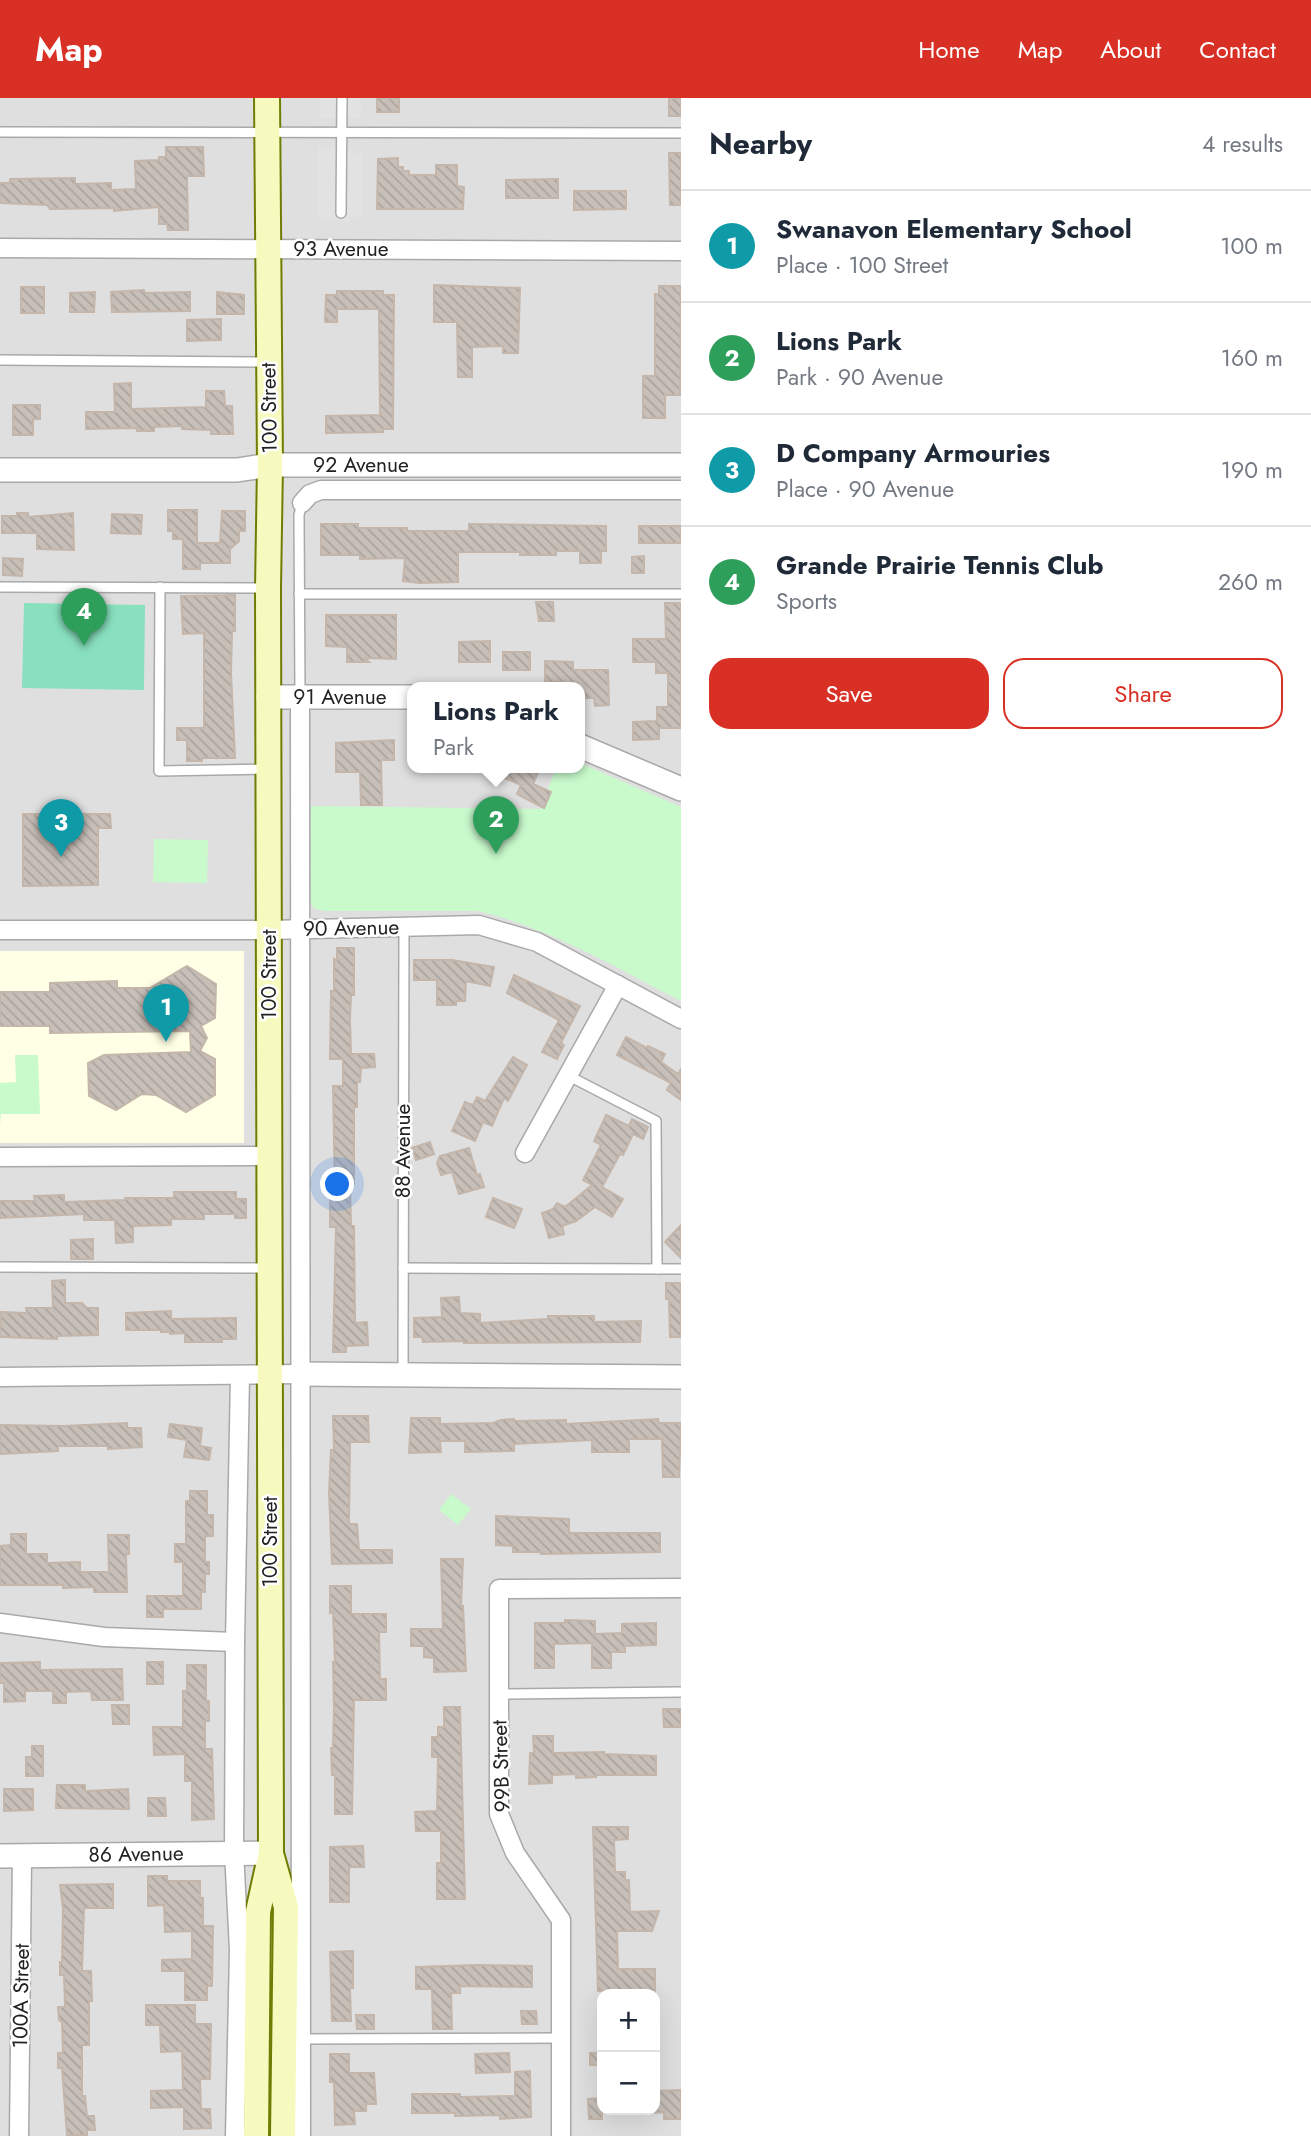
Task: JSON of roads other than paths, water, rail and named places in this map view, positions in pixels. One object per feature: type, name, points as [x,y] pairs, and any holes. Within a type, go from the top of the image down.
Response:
[{"type":"main road","name":"100 Street","points":[[256,2136],[258,1912],[271,1853],[268,697],[270,465],[267,98]]},
{"type":"main road","name":"100 Street","points":[[271,1853],[286,1907],[283,2136]]},
{"type":"street","name":"93 Avenue","points":[[0,248],[681,251]]},
{"type":"street","name":"92 Avenue","points":[[0,470],[237,470],[270,465],[681,465]]},
{"type":"street","name":"92 Avenue","points":[[302,503],[310,494],[321,490],[681,490]]},
{"type":"street","name":"91 Avenue","points":[[268,697],[407,697]]},
{"type":"street","name":"100 Street","points":[[300,697],[300,2136]]},
{"type":"street","points":[[585,748],[681,789]]},
{"type":"street","name":"90 Avenue","points":[[0,930],[269,930],[479,925],[537,942],[681,1019]]},
{"type":"street","points":[[525,1153],[618,985]]},
{"type":"street","points":[[0,1157],[270,1156]]},
{"type":"street","points":[[0,1377],[299,1374],[681,1377]]},
{"type":"street","name":"100 Street","points":[[235,2136],[239,1951],[234,1851],[235,1642],[240,1375]]},
{"type":"street","name":"99B Street","points":[[561,2136],[561,1920],[514,1853],[499,1815],[499,1589],[681,1588]]},
{"type":"street","points":[[0,1623],[104,1637],[235,1642]]},
{"type":"street","name":"86 Avenue","points":[[11,1856],[234,1851],[271,1853]]},
{"type":"street","name":"100A Street","points":[[11,1856],[19,2136]]},
{"type":"lane","points":[[341,213],[342,98]]},
{"type":"lane","points":[[0,132],[681,133]]},
{"type":"lane","points":[[0,360],[269,362]]},
{"type":"lane","points":[[398,465],[398,489]]},
{"type":"lane","name":"100 Street","points":[[300,697],[299,515],[302,503]]},
{"type":"lane","points":[[0,587],[268,588]]},
{"type":"lane","points":[[160,587],[159,771],[269,769]]},
{"type":"lane","points":[[299,594],[681,594]]},
{"type":"lane","name":"88 Avenue","points":[[403,1375],[404,927]]},
{"type":"lane","points":[[566,1075],[656,1121],[657,1269]]},
{"type":"lane","points":[[0,1267],[270,1268]]},
{"type":"lane","points":[[403,1268],[681,1269]]},
{"type":"lane","points":[[499,1693],[681,1692]]},
{"type":"lane","points":[[300,2039],[563,2038]]},
{"type":"place","name":"Grande Prairie Tennis Club","points":[[84,646]]},
{"type":"place","name":"Lions Park","points":[[496,854]]},
{"type":"place","name":"D Company Armouries","points":[[61,857]]},
{"type":"place","name":"Swanavon Elementary School","points":[[166,1042]]}]
